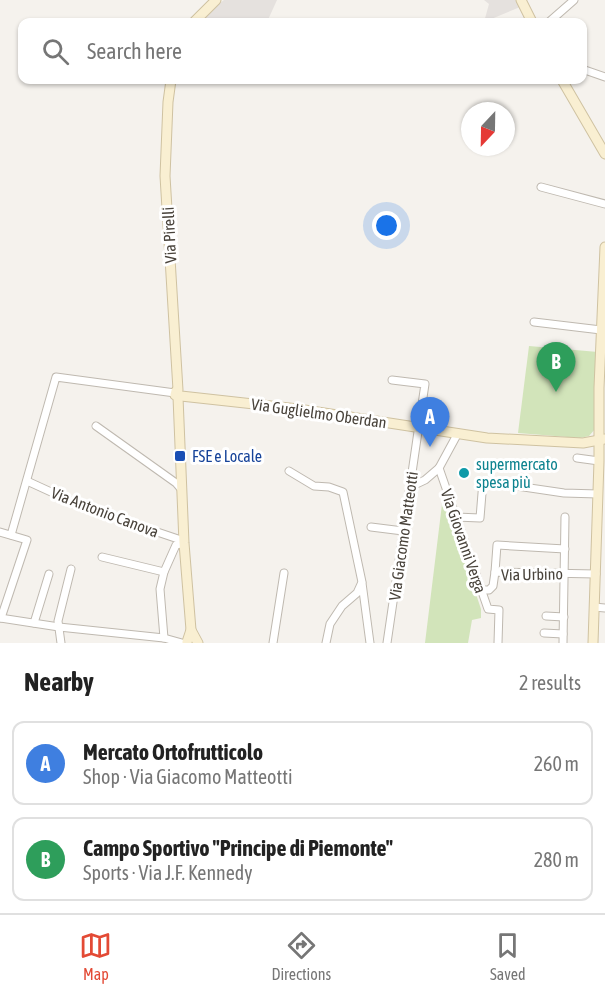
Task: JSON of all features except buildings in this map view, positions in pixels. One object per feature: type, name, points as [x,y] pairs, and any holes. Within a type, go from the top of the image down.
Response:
[{"type":"street","points":[[198,18],[216,0]]},
{"type":"street","points":[[530,18],[523,4],[532,0]]},
{"type":"street","points":[[554,18],[574,0]]},
{"type":"street","points":[[587,71],[605,76]]},
{"type":"street","name":"Via Pirelli","points":[[170,84],[165,176],[184,542],[191,630],[189,643]]},
{"type":"street","points":[[564,84],[605,154]]},
{"type":"street","points":[[541,187],[605,204]]},
{"type":"street","points":[[594,643],[594,607],[599,569],[601,506],[598,494],[602,476],[599,461],[602,440],[605,247]]},
{"type":"street","points":[[534,322],[602,336]]},
{"type":"street","name":"Via Guglielmo Oberdan","points":[[27,481],[56,377],[499,438],[583,443],[602,440]]},
{"type":"street","name":"Via Giacomo Matteotti","points":[[387,643],[425,384],[392,380]]},
{"type":"street","points":[[96,426],[176,483],[182,490]]},
{"type":"street","name":"Via Giovanni Verga","points":[[458,433],[440,468],[480,590],[488,609],[499,610],[498,643]]},
{"type":"street","points":[[577,458],[599,461]]},
{"type":"street","points":[[410,487],[425,480],[440,468]]},
{"type":"street","points":[[289,471],[314,486],[329,487],[343,492],[362,582],[370,643]]},
{"type":"street","points":[[12,535],[27,481]]},
{"type":"street","name":"Via Antonio Canova","points":[[27,481],[86,508],[184,542]]},
{"type":"street","points":[[456,517],[480,518],[483,481],[564,493],[598,494]]},
{"type":"street","points":[[563,643],[565,517]]},
{"type":"street","points":[[371,527],[403,531]]},
{"type":"street","points":[[0,532],[27,540],[0,618],[189,643]]},
{"type":"street","points":[[164,638],[160,589],[164,572],[176,545],[184,542]]},
{"type":"street","points":[[495,572],[497,545],[564,549]]},
{"type":"street","points":[[102,557],[164,572]]},
{"type":"street","points":[[61,643],[58,621],[71,569]]},
{"type":"street","name":"Via Urbino","points":[[480,590],[489,590],[493,586],[495,572],[565,573],[599,569]]},
{"type":"street","points":[[273,643],[284,573]]},
{"type":"street","points":[[34,623],[49,574]]},
{"type":"street","points":[[326,643],[330,624],[342,606],[357,593],[362,582]]},
{"type":"street","points":[[594,607],[605,608]]},
{"type":"street","points":[[546,616],[564,617]]},
{"type":"street","points":[[544,633],[563,634]]},
{"type":"shaded area","points":[[224,0],[277,0],[269,18],[204,18]]},
{"type":"shaded area","points":[[484,0],[517,0],[520,7],[494,18],[485,18],[489,4]]},
{"type":"green space","points":[[529,346],[598,352],[595,429],[589,436],[580,438],[518,433]]},
{"type":"green space","points":[[443,496],[481,609],[481,618],[472,620],[468,643],[425,643]]},
{"type":"place","name":"Campo Sportivo \"Principe di Piemonte\"","points":[[556,392]]},
{"type":"place","name":"Mercato Ortofrutticolo","points":[[430,447]]},
{"type":"place","name":"FSE e Locale","points":[[180,456]]},
{"type":"place","name":"supermercato spesa più","points":[[464,473]]}]
